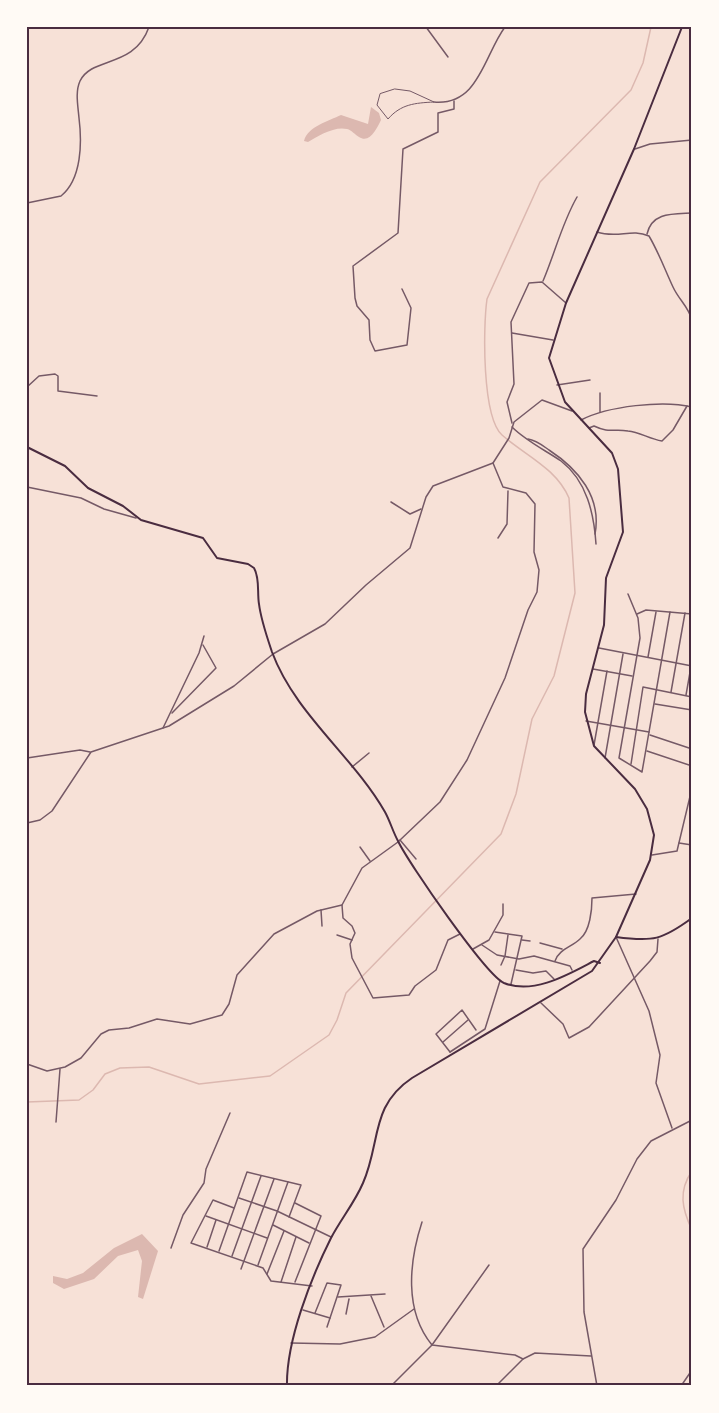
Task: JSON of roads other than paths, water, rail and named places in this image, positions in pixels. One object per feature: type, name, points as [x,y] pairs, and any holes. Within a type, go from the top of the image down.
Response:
[{"type":"main road","points":[[287,1386],[291,1343],[331,1237],[366,1176],[380,1118],[387,1100],[412,1078],[584,978],[600,963],[616,937],[651,855],[653,827],[648,809],[635,789],[594,746],[586,721],[585,701],[605,617],[605,584],[623,532],[624,521],[616,461],[572,411],[557,385],[549,358],[566,303],[634,149],[682,27]]},
{"type":"main road","points":[[27,447],[65,466],[88,488],[123,506],[137,518],[198,535],[206,541],[217,558],[248,564],[254,568],[260,610],[273,654],[299,699],[384,810],[399,841],[472,949],[500,980],[511,985],[526,986],[554,980],[594,961],[600,963]]},
{"type":"main road","points":[[616,937],[642,941],[658,939],[692,918]]},
{"type":"street","points":[[27,202],[61,196],[72,182],[80,145],[77,99],[80,80],[92,69],[133,52],[149,27]]},
{"type":"street","points":[[426,27],[448,57]]},
{"type":"street","points":[[434,102],[454,101],[476,83],[505,27]]},
{"type":"street","points":[[402,289],[411,308],[407,345],[375,351],[370,340],[369,320],[357,306],[353,266],[398,233],[403,149],[438,132],[437,116],[441,112],[454,109],[454,101]]},
{"type":"street","points":[[634,149],[650,144],[692,140]]},
{"type":"street","points":[[542,282],[559,242],[565,217],[577,196]]},
{"type":"street","points":[[692,213],[657,217],[648,227],[647,235],[664,261],[676,291],[688,306],[692,320]]},
{"type":"street","points":[[597,232],[612,237],[639,233],[647,235]]},
{"type":"street","points":[[513,424],[507,402],[514,384],[511,322],[525,288],[531,282],[542,282],[566,303]]},
{"type":"street","points":[[511,332],[553,340]]},
{"type":"street","points":[[27,387],[39,376],[55,374],[58,376],[58,391],[97,396]]},
{"type":"street","points":[[557,385],[590,380]]},
{"type":"street","points":[[600,393],[600,413]]},
{"type":"street","points":[[27,758],[80,750],[91,752],[121,740],[162,729],[234,686],[273,654],[326,624],[366,585],[400,559],[415,537],[422,509],[433,486],[493,463],[509,438],[513,424],[542,400],[572,411]]},
{"type":"street","points":[[580,420],[600,413],[663,404],[692,407]]},
{"type":"street","points":[[588,428],[594,426],[608,432],[630,431],[650,440],[662,441],[673,430],[687,406]]},
{"type":"street","points":[[512,427],[526,438],[532,439],[552,452],[580,476],[597,508],[596,544]]},
{"type":"street","points":[[461,933],[448,940],[434,973],[406,997],[393,995],[373,998],[352,958],[350,948],[356,933],[343,918],[342,904],[356,876],[370,861],[399,841],[440,802],[466,760],[505,678],[528,610],[537,592],[539,570],[534,552],[534,504],[526,493],[503,487],[493,463]]},
{"type":"street","points":[[27,487],[81,498],[104,509],[137,518]]},
{"type":"street","points":[[498,538],[507,524],[508,490]]},
{"type":"street","points":[[391,502],[410,514],[422,509]]},
{"type":"street","points":[[628,594],[640,633],[619,758],[642,772],[670,612]]},
{"type":"street","points":[[636,614],[641,611],[692,614]]},
{"type":"street","points":[[647,657],[656,611]]},
{"type":"street","points":[[671,693],[685,613]]},
{"type":"street","points":[[162,729],[204,636]]},
{"type":"street","points":[[172,713],[216,668],[202,644]]},
{"type":"street","points":[[599,648],[692,666]]},
{"type":"street","points":[[605,759],[624,653]]},
{"type":"street","points":[[686,695],[692,660]]},
{"type":"street","points":[[593,669],[633,676]]},
{"type":"street","points":[[594,746],[607,671]]},
{"type":"street","points":[[630,765],[644,687],[692,697]]},
{"type":"street","points":[[654,704],[692,710]]},
{"type":"street","points":[[586,721],[649,733],[692,749]]},
{"type":"street","points":[[646,751],[692,766]]},
{"type":"street","points":[[27,823],[40,820],[52,811],[91,752]]},
{"type":"street","points":[[352,767],[369,753]]},
{"type":"street","points":[[651,855],[676,851],[692,788]]},
{"type":"street","points":[[399,841],[416,859]]},
{"type":"street","points":[[679,843],[692,845]]},
{"type":"street","points":[[360,847],[370,861]]},
{"type":"street","points":[[555,961],[557,955],[583,936],[591,915],[592,898],[636,894]]},
{"type":"street","points":[[27,1064],[43,1070],[60,1069],[81,1058],[98,1036],[110,1030],[129,1028],[157,1019],[189,1024],[222,1015],[229,1004],[237,975],[274,934],[321,910],[342,904]]},
{"type":"street","points":[[472,949],[482,945],[495,932],[504,915],[503,904]]},
{"type":"street","points":[[321,910],[322,926]]},
{"type":"street","points":[[495,932],[522,936],[519,959],[511,985]]},
{"type":"street","points":[[501,965],[506,956],[508,934]]},
{"type":"street","points":[[337,935],[353,940]]},
{"type":"street","points":[[616,937],[636,977],[649,1011],[660,1055],[656,1083],[672,1129]]},
{"type":"street","points":[[541,1003],[563,1024],[569,1038],[589,1027],[636,977],[657,952],[658,939]]},
{"type":"street","points":[[522,940],[530,941]]},
{"type":"street","points":[[540,943],[564,950]]},
{"type":"street","points":[[482,945],[519,959],[534,956],[555,961],[570,966],[573,972]]},
{"type":"street","points":[[516,970],[533,973],[546,971],[553,975],[554,980]]},
{"type":"street","points":[[476,1030],[462,1010],[436,1034],[451,1054],[485,1029],[500,988],[500,980]]},
{"type":"street","points":[[443,1042],[469,1020]]},
{"type":"street","points":[[57,1122],[60,1069]]},
{"type":"street","points":[[171,1248],[183,1215],[204,1183],[206,1169],[230,1113]]},
{"type":"street","points":[[619,1386],[597,1385],[584,1312],[583,1249],[616,1200],[637,1159],[651,1141],[692,1120]]},
{"type":"street","points":[[218,1252],[247,1172],[301,1185],[289,1217]]},
{"type":"street","points":[[231,1257],[262,1176]]},
{"type":"street","points":[[241,1269],[274,1179]]},
{"type":"street","points":[[257,1265],[288,1182]]},
{"type":"street","points":[[238,1197],[277,1211],[331,1237]]},
{"type":"street","points":[[234,1208],[213,1200],[191,1243],[257,1265],[267,1274],[269,1280],[312,1286]]},
{"type":"street","points":[[295,1202],[321,1216],[295,1283]]},
{"type":"street","points":[[205,1215],[267,1238]]},
{"type":"street","points":[[206,1248],[217,1220]]},
{"type":"street","points":[[422,1222],[413,1250],[411,1287],[418,1325],[432,1345],[515,1355],[523,1359]]},
{"type":"street","points":[[272,1225],[309,1244]]},
{"type":"street","points":[[267,1274],[284,1231]]},
{"type":"street","points":[[280,1282],[296,1237]]},
{"type":"street","points":[[392,1386],[432,1345],[489,1265]]},
{"type":"street","points":[[315,1313],[327,1283],[341,1285],[327,1327]]},
{"type":"street","points":[[337,1297],[385,1294]]},
{"type":"street","points":[[371,1296],[384,1328]]},
{"type":"street","points":[[346,1314],[349,1298]]},
{"type":"street","points":[[291,1343],[340,1344],[375,1337],[384,1328],[415,1308]]},
{"type":"street","points":[[303,1310],[330,1318]]},
{"type":"street","points":[[496,1386],[523,1359],[535,1353],[592,1356]]},
{"type":"street","points":[[681,1386],[692,1370]]},
{"type":"lane","points":[[399,89],[434,102],[409,104],[388,119],[378,105],[380,94],[399,89]]},
{"type":"waterway","points":[[27,1102],[79,1100],[93,1090],[105,1074],[120,1068],[149,1067],[199,1084],[270,1076],[329,1035],[346,993],[501,834],[516,794],[532,719],[554,676],[575,593],[569,498],[548,470],[511,443],[495,425],[487,391],[485,350],[487,299],[540,182],[631,90],[643,63],[651,27]]},
{"type":"waterway","points":[[692,1171],[683,1193],[684,1207],[692,1230]]}]
